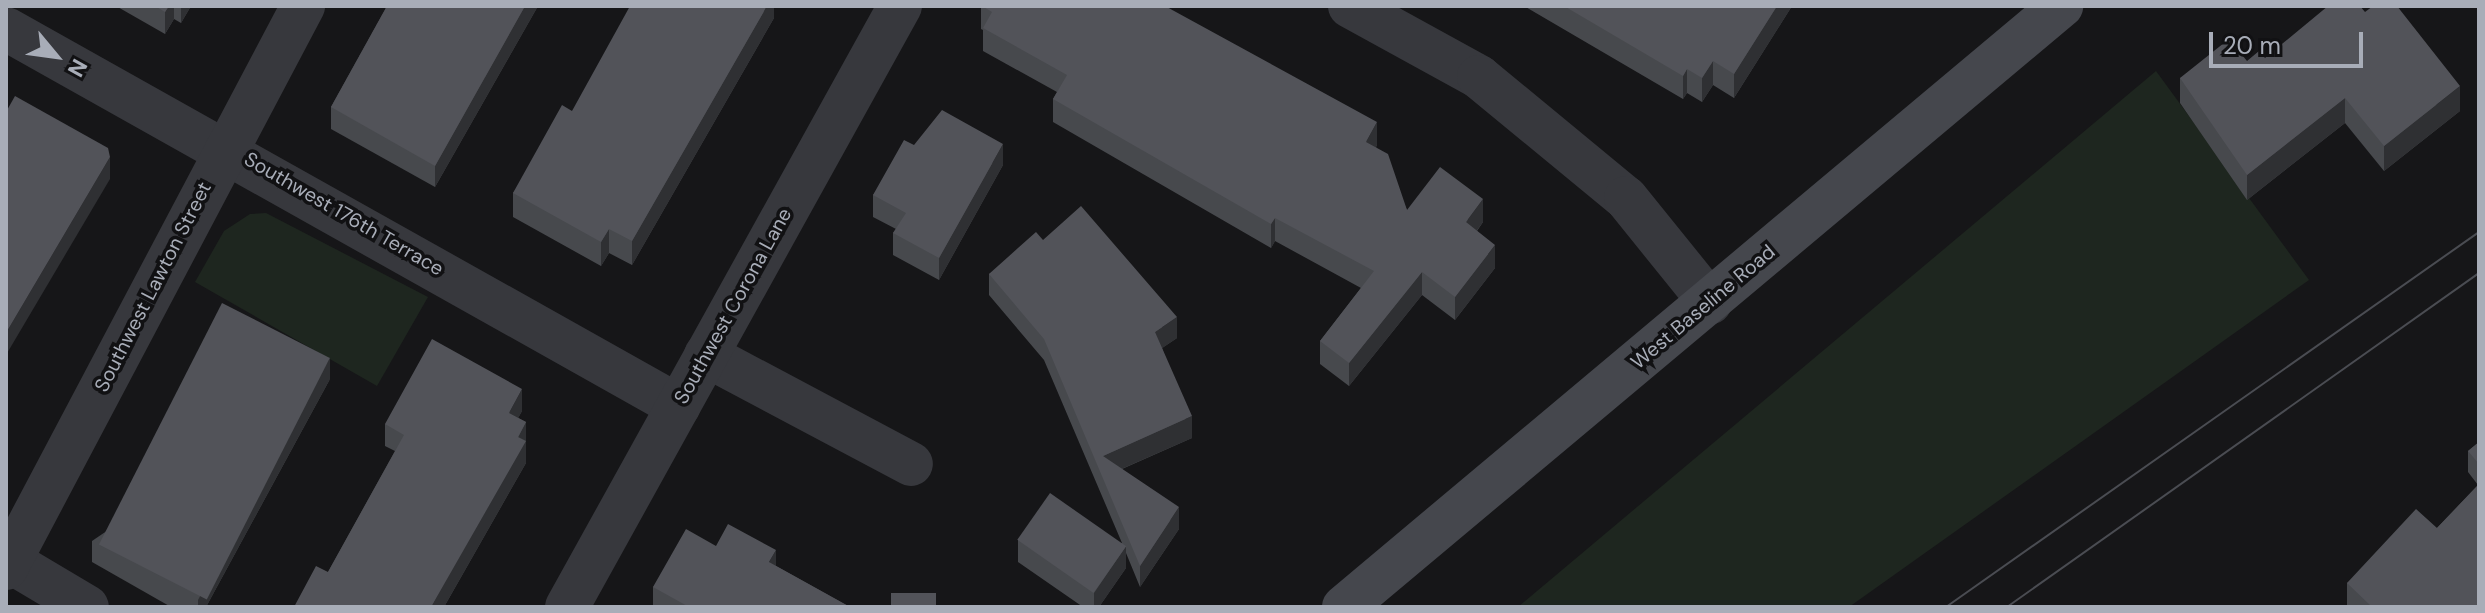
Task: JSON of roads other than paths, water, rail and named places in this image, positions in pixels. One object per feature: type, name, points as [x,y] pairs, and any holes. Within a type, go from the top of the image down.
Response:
[{"type":"main road","name":"West Baseline Road","points":[[1344,607],[2061,6]]},
{"type":"street","name":"Southwest Lawton Street","points":[[7,563],[225,146],[303,6]]},
{"type":"street","name":"Southwest Corona Lane","points":[[567,607],[900,6]]},
{"type":"street","points":[[1350,6],[1479,77],[1626,198],[1710,302]]},
{"type":"street","name":"Southwest 176th Terrace","points":[[6,29],[225,146],[678,406]]},
{"type":"street","points":[[706,355],[911,464]]},
{"type":"street","points":[[7,563],[87,607]]},
{"type":"tram line","points":[[1946,607],[2479,232]]},
{"type":"tram line","points":[[2007,607],[2479,273]]}]
